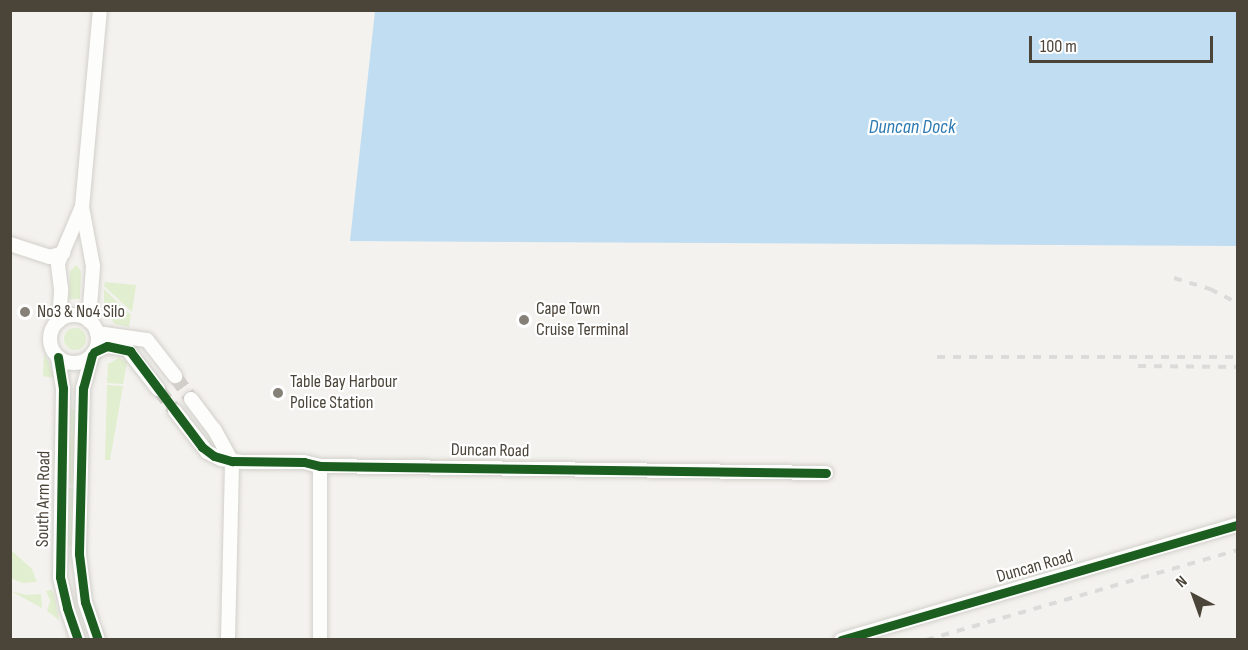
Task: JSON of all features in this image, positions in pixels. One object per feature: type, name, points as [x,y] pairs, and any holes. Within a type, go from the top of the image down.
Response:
[{"type":"street","points":[[93,353],[93,266],[88,253],[82,207],[100,10]]},
{"type":"street","points":[[82,207],[58,263],[61,289],[59,321],[50,338],[58,357],[73,363],[86,360],[93,353],[107,346],[127,349],[158,389]]},
{"type":"street","points":[[10,244],[50,256],[78,247],[88,253]]},
{"type":"street","points":[[59,321],[74,315],[93,327],[147,340],[175,376]]},
{"type":"street","name":"South Arm Road","points":[[93,353],[83,388],[79,554],[85,602],[98,639]]},
{"type":"street","name":"South Arm Road","points":[[58,357],[63,388],[60,577],[67,608],[78,639]]},
{"type":"street","points":[[191,399],[214,429],[232,461],[228,639]]},
{"type":"street","name":"Duncan Road","points":[[175,411],[207,452],[232,461],[304,462],[320,466],[826,473]]},
{"type":"street","points":[[320,466],[320,639]]},
{"type":"street","name":"Duncan Road","points":[[841,639],[1238,525]]},
{"type":"green space","points":[[76,265],[81,271],[80,299],[69,299],[70,271]]},
{"type":"green space","points":[[105,282],[136,285],[132,312],[104,286]]},
{"type":"green space","points":[[104,289],[131,315],[129,327],[115,324],[109,317],[104,304]]},
{"type":"green space","points":[[75,328],[83,331],[86,339],[83,347],[75,350],[67,347],[64,339],[67,331]]},
{"type":"green space","points":[[44,353],[49,363],[54,378],[43,376]]},
{"type":"green space","points":[[119,358],[127,362],[123,384],[107,383],[108,364]]},
{"type":"green space","points":[[107,385],[123,386],[110,460],[105,460]]},
{"type":"green space","points":[[70,410],[76,410],[74,484],[68,484]]},
{"type":"green space","points":[[67,488],[74,488],[72,546],[66,546]]},
{"type":"green space","points":[[11,550],[32,569],[37,582],[22,583],[11,578]]},
{"type":"green space","points":[[51,590],[54,593],[59,620],[47,611],[50,601],[46,591]]},
{"type":"green space","points":[[11,591],[26,595],[41,594],[42,608]]},
{"type":"water","name":"Duncan Dock","points":[[375,11],[1237,11],[1237,246],[350,241]]},
{"type":"tunnel","points":[[175,376],[191,399]]},
{"type":"tunnel","points":[[158,389],[175,411]]},
{"type":"railway","points":[[1174,278],[1210,289],[1238,303]]},
{"type":"railway","points":[[937,357],[1238,357]]},
{"type":"railway","points":[[1138,366],[1238,367]]},
{"type":"railway","points":[[926,640],[1238,550]]},
{"type":"cycle path","points":[[94,352],[107,346],[130,351],[202,447],[214,456],[232,461],[304,462],[320,466],[826,473]]},
{"type":"cycle path","points":[[92,355],[83,388],[79,554],[85,602],[98,640]]},
{"type":"cycle path","points":[[58,357],[63,388],[60,577],[78,640]]},
{"type":"cycle path","points":[[841,640],[1238,525]]},
{"type":"place","name":"No3 & No4 Silo","points":[[25,312]]},
{"type":"place","name":"Cape Town Cruise Terminal","points":[[524,320]]},
{"type":"place","name":"Table Bay Harbour Police Station","points":[[278,393]]}]
